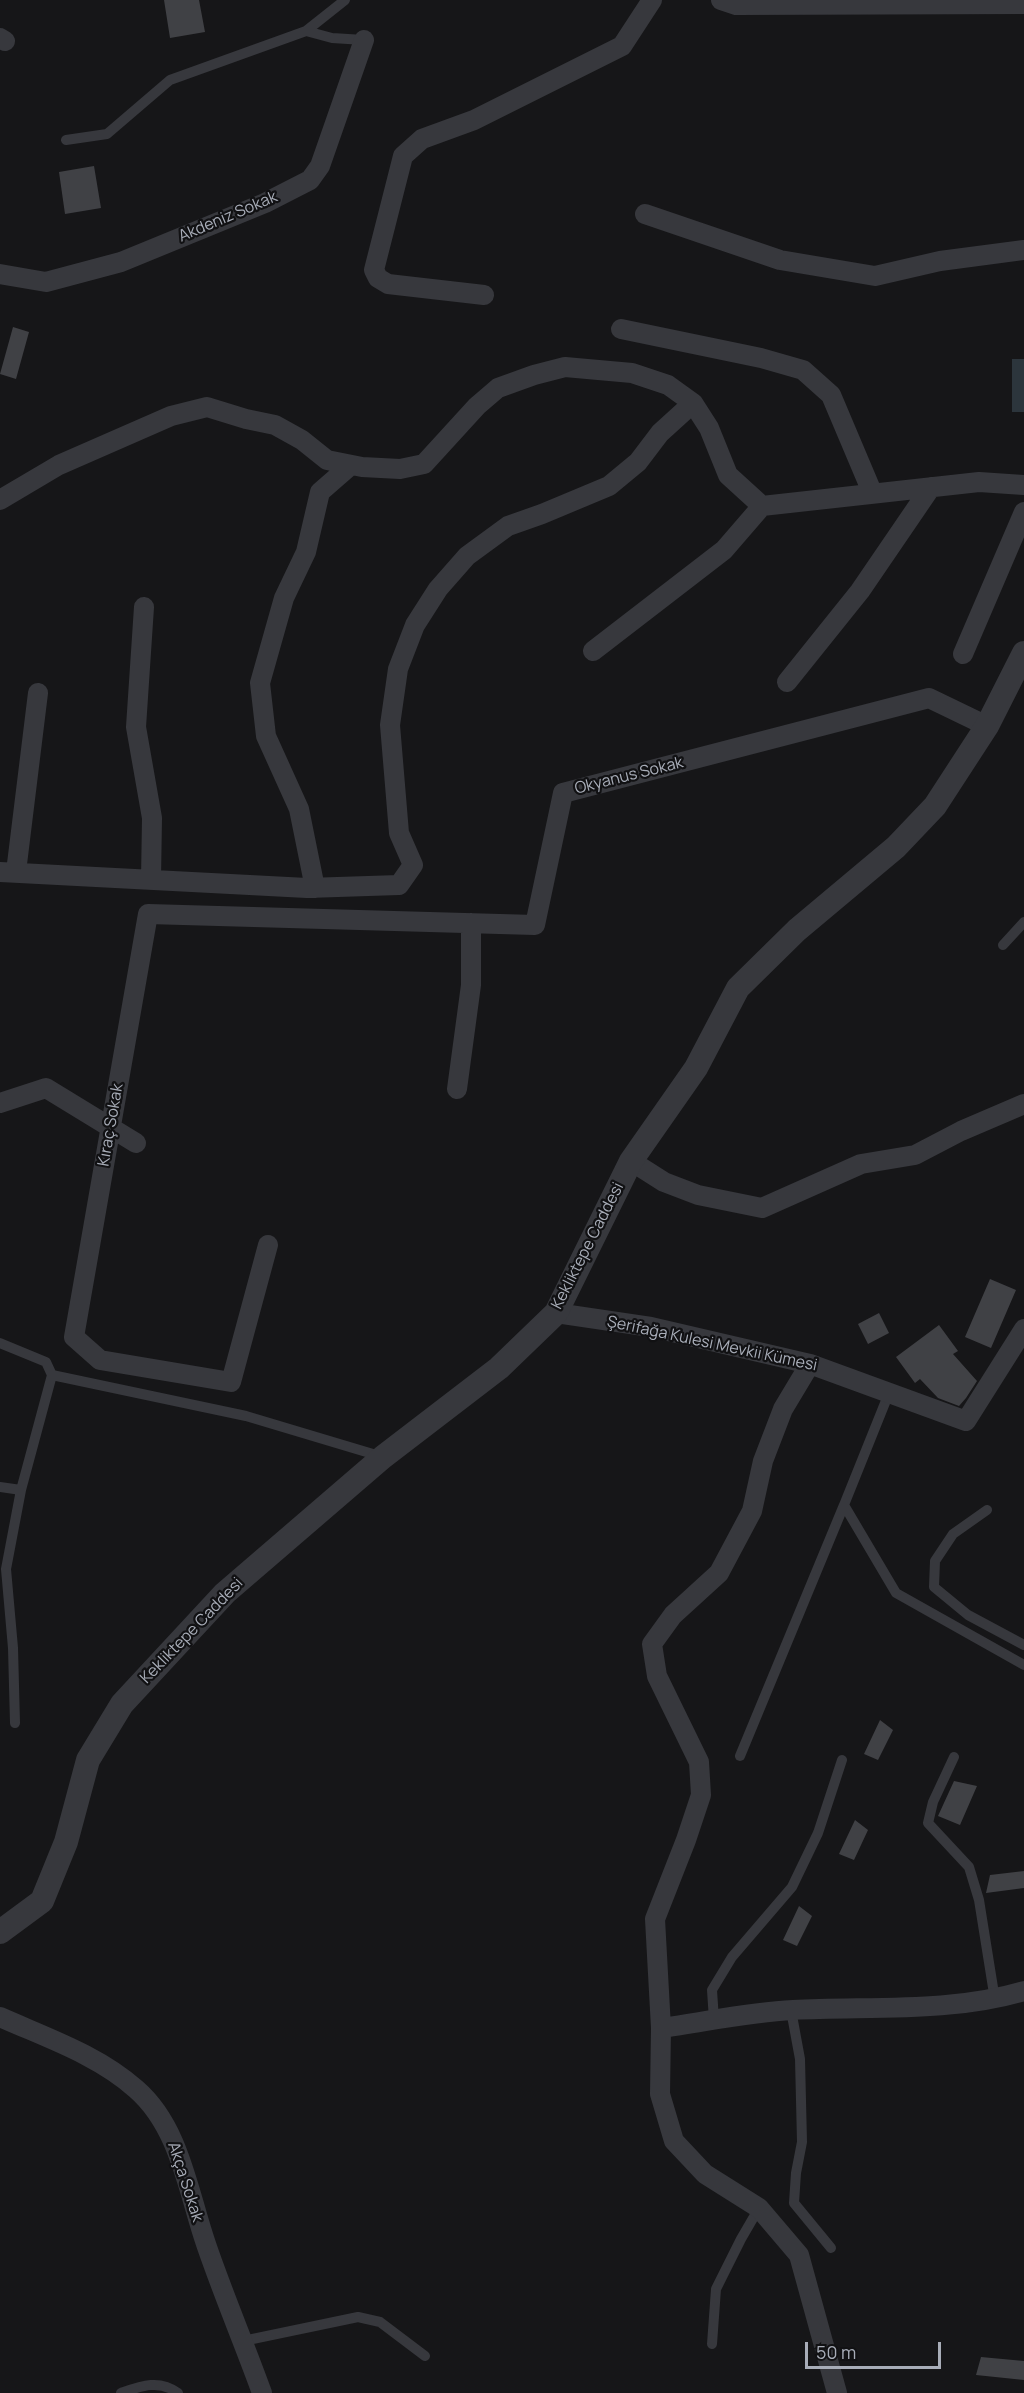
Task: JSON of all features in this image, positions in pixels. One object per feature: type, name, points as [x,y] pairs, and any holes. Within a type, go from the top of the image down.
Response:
[{"type":"street","points":[[483,295],[388,284],[378,278],[374,270],[403,156],[422,139],[474,120],[622,46],[652,0]]},
{"type":"street","points":[[721,0],[736,5],[1024,4]]},
{"type":"street","name":"Akdeniz Sokak","points":[[0,274],[46,282],[121,262],[265,203],[310,180],[320,166],[364,40]]},
{"type":"street","points":[[645,214],[780,260],[875,276],[940,261],[1024,250]]},
{"type":"street","points":[[621,329],[761,358],[803,370],[831,395],[872,492]]},
{"type":"street","points":[[0,500],[59,465],[171,417],[207,407],[246,419],[275,424],[302,440],[327,460],[351,465],[400,469],[424,464],[477,406],[498,388],[565,367],[632,373],[668,386],[693,403],[710,428],[728,475],[762,506]]},
{"type":"street","points":[[38,693],[8,872],[152,879],[215,885],[315,888],[399,885],[413,865],[399,833],[390,725],[398,669],[415,625],[438,589],[467,556],[508,526],[609,486],[638,462],[660,433],[693,403]]},
{"type":"street","points":[[315,888],[300,809],[266,736],[260,683],[284,598],[306,552],[320,492],[351,465]]},
{"type":"street","points":[[593,651],[724,550],[762,506],[872,492],[979,482],[1024,485]]},
{"type":"street","points":[[787,682],[860,591],[931,487]]},
{"type":"street","points":[[963,654],[1024,512]]},
{"type":"street","points":[[144,607],[136,726],[152,818],[152,879]]},
{"type":"street","name":"Kekliktepe Caddesi","points":[[0,1932],[42,1901],[66,1842],[88,1760],[122,1704],[225,1593],[383,1457],[499,1368],[556,1313],[631,1161],[696,1068],[738,988],[797,930],[896,847],[935,806],[987,726],[1024,653]]},
{"type":"street","name":"Okyanus Sokak","points":[[148,914],[535,925],[563,793],[929,698],[987,726]]},
{"type":"street","name":"Kıraç Sokak","points":[[148,914],[74,1337],[100,1360],[231,1382],[268,1245]]},
{"type":"street","points":[[457,1089],[471,985],[471,923]]},
{"type":"street","points":[[0,1103],[46,1088],[136,1143]]},
{"type":"street","points":[[631,1161],[664,1182],[698,1195],[762,1208],[861,1164],[915,1155],[961,1131],[1024,1104]]},
{"type":"street","name":"Şerifağa Kulesi Mevkii Kümesi","points":[[556,1313],[651,1327],[810,1364],[966,1421],[1024,1329]]},
{"type":"street","points":[[810,1364],[783,1409],[763,1461],[752,1510],[719,1573],[673,1615],[652,1644],[657,1676],[699,1762],[701,1795],[655,1919],[662,2028],[660,2094],[674,2141],[705,2174],[759,2208],[799,2255],[837,2393]]},
{"type":"street","points":[[662,2028],[791,2010],[887,2009],[994,2000],[1024,1991]]},
{"type":"street","name":"Akça Sokak","points":[[0,2018],[87,2055],[136,2088],[152,2106],[173,2141],[206,2244],[260,2392]]},
{"type":"lane","points":[[66,140],[107,134],[170,80],[306,31],[345,0]]},
{"type":"lane","points":[[306,31],[332,38],[364,40]]},
{"type":"lane","points":[[1003,945],[1024,922]]},
{"type":"lane","points":[[0,1343],[46,1362],[52,1375],[21,1490],[6,1569],[13,1647],[15,1723]]},
{"type":"lane","points":[[52,1375],[246,1416],[383,1457]]},
{"type":"lane","points":[[740,1756],[889,1393]]},
{"type":"lane","points":[[0,1487],[21,1490]]},
{"type":"lane","points":[[844,1505],[896,1593],[1024,1665]]},
{"type":"lane","points":[[987,1510],[953,1534],[935,1561],[934,1587],[968,1615],[1024,1645]]},
{"type":"lane","points":[[0,1649],[13,1647]]},
{"type":"lane","points":[[954,1758],[933,1802],[928,1823],[969,1867],[979,1900],[994,2000]]},
{"type":"lane","points":[[714,2020],[712,1990],[732,1957],[792,1887],[818,1833],[842,1760]]},
{"type":"lane","points":[[791,2010],[800,2059],[802,2142],[796,2173],[794,2203],[831,2248]]},
{"type":"lane","points":[[712,2344],[716,2289],[759,2208]]},
{"type":"lane","points":[[243,2341],[358,2317],[380,2322],[425,2356]]},
{"type":"lane","points":[[120,2393],[147,2384],[169,2387],[178,2393]]},
{"type":"shaded area","points":[[1012,359],[1024,359],[1024,412],[1012,412]]},
{"type":"building","points":[[164,0],[199,0],[205,32],[170,38]]},
{"type":"building","points":[[94,166],[101,208],[65,214],[59,172]]},
{"type":"building","points":[[13,327],[29,332],[16,379],[0,374]]},
{"type":"building","points":[[990,1279],[1016,1290],[991,1348],[965,1337]]},
{"type":"building","points":[[879,1313],[889,1333],[868,1344],[858,1324]]},
{"type":"building","points":[[939,1325],[958,1351],[953,1354],[977,1381],[959,1406],[938,1398],[920,1379],[915,1383],[896,1357]]},
{"type":"building","points":[[880,1720],[893,1730],[878,1760],[864,1754]]},
{"type":"building","points":[[954,1781],[977,1786],[960,1825],[938,1816]]},
{"type":"building","points":[[855,1820],[868,1830],[854,1860],[839,1854]]},
{"type":"building","points":[[1024,1871],[1024,1888],[986,1893],[990,1875]]},
{"type":"building","points":[[799,1906],[812,1916],[797,1946],[783,1940]]},
{"type":"building","points":[[981,2357],[1024,2361],[1024,2380],[976,2375]]}]
